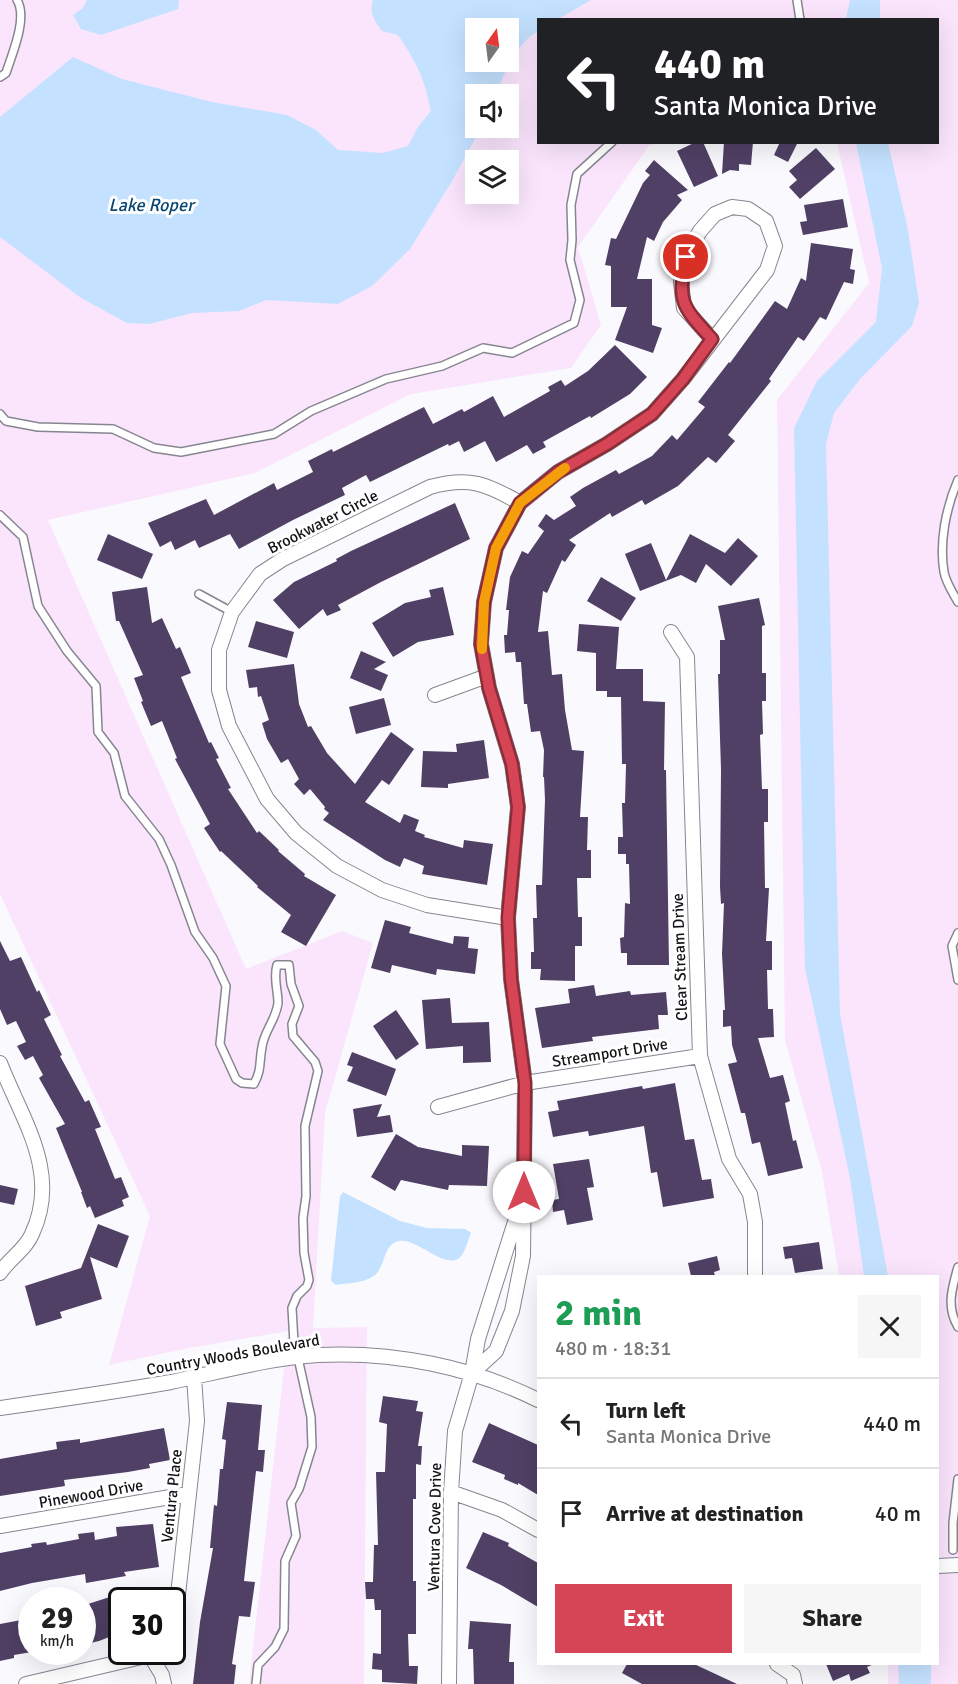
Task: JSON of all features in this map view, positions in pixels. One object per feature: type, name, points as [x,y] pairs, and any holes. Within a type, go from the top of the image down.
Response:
[{"type":"street","points":[[471,1373],[496,1351],[512,1311],[523,1256],[525,1083],[511,979],[508,918],[518,807],[512,764],[487,676],[481,644],[484,602],[496,548],[520,503],[558,472],[607,444],[652,414],[683,379],[767,270],[775,246],[766,221],[748,209],[732,207],[715,214],[700,231],[686,257],[681,282],[684,308],[712,339]]},
{"type":"street","name":"Brookwater Circle","points":[[508,918],[428,905],[382,890],[337,866],[296,833],[267,799],[229,726],[219,690],[219,650],[232,612],[260,574],[283,559],[430,487],[448,482],[472,482],[492,487],[520,503]]},
{"type":"street","name":"Clear Stream Drive","points":[[670,632],[687,657],[700,1056],[729,1159],[750,1194],[755,1222],[755,1275]]},
{"type":"street","points":[[435,695],[487,676]]},
{"type":"street","name":"Streamport Drive","points":[[438,1107],[525,1083],[700,1056]]},
{"type":"street","points":[[0,1063],[5,1091],[27,1125],[42,1164],[42,1208],[31,1237],[0,1273]]},
{"type":"street","name":"Ventura Cove Drive","points":[[449,1684],[451,1492],[455,1431],[478,1339],[524,1192]]},
{"type":"street","name":"Country Woods Boulevard","points":[[0,1408],[104,1394],[298,1358],[329,1355],[392,1357],[471,1373],[537,1400]]},
{"type":"street","name":"Ventura Place","points":[[179,1587],[197,1421],[194,1377]]},
{"type":"street","points":[[451,1492],[502,1510],[537,1529]]},
{"type":"street","name":"Pinewood Drive","points":[[0,1527],[188,1494]]},
{"type":"street","points":[[939,1566],[958,1565]]},
{"type":"street","points":[[26,1684],[108,1664]]},
{"type":"street","points":[[157,1665],[164,1684]]},
{"type":"street","points":[[778,1665],[793,1675],[795,1684]]},
{"type":"lane","points":[[0,77],[6,73],[18,34],[21,15],[17,0]]},
{"type":"lane","points":[[797,0],[800,18]]},
{"type":"lane","points":[[0,414],[6,421],[38,427],[113,429],[154,448],[181,452],[274,434],[312,411],[386,379],[442,366],[483,348],[512,353],[573,323],[580,300],[570,260],[571,205],[577,174],[610,144]]},
{"type":"lane","points":[[958,480],[950,499],[942,546],[944,574],[958,602]]},
{"type":"lane","points":[[0,515],[23,537],[38,606],[67,651],[96,686],[98,732],[114,753],[125,796],[159,839],[171,865],[195,932],[213,958],[226,986],[220,1044],[236,1079],[242,1083],[254,1084],[260,1073],[262,1046],[275,1018],[278,1002],[275,973],[277,965],[289,965],[291,968],[291,984],[299,1006],[292,1024],[292,1036],[315,1062],[318,1071],[305,1126],[306,1196],[303,1218],[304,1253],[309,1280],[307,1286],[297,1296],[292,1308],[294,1342]]},
{"type":"lane","points":[[199,594],[232,612]]},
{"type":"lane","points":[[958,933],[952,946],[958,980]]},
{"type":"lane","points":[[958,1267],[951,1295],[951,1309],[953,1320],[958,1328]]},
{"type":"lane","points":[[256,1684],[258,1665],[275,1647],[284,1629],[285,1561],[296,1536],[291,1503],[299,1489],[312,1447],[311,1418],[298,1358]]},
{"type":"lane","points":[[953,1550],[953,1523],[958,1479]]},
{"type":"shaded area","points":[[0,0],[958,0],[958,1684],[888,1684],[888,1665],[939,1665],[939,1275],[839,1275],[822,1172],[785,1040],[777,400],[869,283],[837,144],[939,144],[939,18],[537,18],[537,144],[654,144],[649,146],[578,247],[601,325],[571,368],[411,394],[255,473],[48,520],[246,969],[342,931],[373,943],[325,1113],[313,1328],[367,1327],[364,1684],[249,1684],[288,1331],[109,1365],[150,1216],[0,894]]},
{"type":"water","points":[[87,0],[179,0],[178,9],[101,35],[81,29],[73,15],[83,8]]},
{"type":"water","name":"Lake Roper","points":[[373,0],[591,0],[560,18],[537,18],[537,32],[519,48],[519,18],[465,18],[465,72],[505,72],[500,84],[465,84],[465,138],[476,138],[469,150],[465,150],[465,157],[452,181],[410,249],[372,286],[338,304],[266,300],[239,311],[192,313],[149,324],[127,323],[81,298],[0,237],[0,117],[73,57],[122,79],[212,102],[287,115],[316,130],[338,150],[383,153],[408,146],[418,127],[431,111],[428,99],[419,71],[398,35],[382,31],[373,16]]},
{"type":"water","points":[[850,0],[880,0],[880,18],[846,18]]},
{"type":"water","points":[[856,144],[888,144],[908,230],[919,303],[912,326],[860,379],[834,413],[826,444],[840,1014],[888,1275],[864,1275],[850,1178],[805,968],[794,428],[817,381],[876,322],[882,268]]},
{"type":"water","points":[[343,1192],[400,1221],[427,1228],[465,1229],[471,1233],[462,1255],[456,1260],[449,1260],[415,1245],[399,1241],[389,1247],[380,1269],[372,1277],[360,1282],[336,1285],[331,1281],[340,1196]]},
{"type":"water","points":[[898,1665],[931,1665],[931,1684],[899,1684]]},
{"type":"building","points":[[692,144],[704,144],[718,176],[694,187],[677,151]]},
{"type":"building","points":[[724,144],[753,144],[751,165],[739,164],[739,171],[730,170],[722,174]]},
{"type":"building","points":[[779,144],[797,144],[788,162],[774,155]]},
{"type":"building","points":[[816,148],[835,169],[800,199],[789,187],[797,180],[789,171]]},
{"type":"building","points":[[654,160],[688,190],[677,195],[682,200],[663,222],[654,241],[647,237],[637,279],[652,279],[652,325],[662,328],[653,353],[615,340],[627,307],[611,307],[611,266],[605,265],[611,238],[616,239],[643,183],[650,175],[645,171]]},
{"type":"building","points":[[843,199],[848,227],[803,235],[800,222],[807,221],[804,205]]},
{"type":"building","points":[[811,243],[853,249],[850,269],[855,270],[853,284],[844,282],[826,320],[820,317],[804,341],[798,337],[769,379],[771,381],[728,435],[735,441],[716,463],[708,457],[678,486],[645,505],[642,500],[612,517],[610,513],[569,540],[576,545],[565,562],[562,560],[547,593],[543,591],[538,632],[548,631],[552,675],[562,674],[572,750],[584,751],[580,817],[588,817],[587,850],[591,850],[591,878],[577,878],[578,917],[582,917],[582,946],[575,946],[575,981],[540,980],[541,969],[531,969],[531,952],[534,952],[533,918],[537,918],[536,885],[542,885],[544,750],[540,731],[531,732],[527,704],[524,704],[521,662],[516,662],[515,652],[505,653],[504,635],[507,635],[509,610],[506,610],[510,577],[522,551],[528,554],[544,531],[538,526],[546,514],[554,520],[576,506],[570,497],[583,488],[616,470],[619,474],[652,456],[672,435],[677,440],[705,407],[698,402],[730,363],[775,301],[787,309],[801,278],[806,281]]},
{"type":"building","points":[[615,345],[647,377],[630,394],[591,418],[590,416],[543,442],[546,447],[533,454],[527,445],[496,462],[485,441],[464,452],[459,441],[449,446],[448,444],[370,482],[366,475],[342,488],[345,495],[239,549],[230,534],[199,548],[195,540],[175,550],[171,541],[160,547],[148,523],[206,499],[214,515],[274,483],[277,490],[313,472],[308,461],[332,449],[333,452],[424,407],[433,424],[462,409],[464,412],[493,396],[504,417],[550,391],[548,387],[561,380],[565,386],[588,371]]},
{"type":"building","points":[[455,503],[470,539],[338,605],[341,610],[327,616],[323,609],[299,629],[273,600],[294,582],[337,561],[336,559],[351,551]]},
{"type":"building","points":[[108,534],[153,554],[142,579],[97,560]]},
{"type":"building","points":[[690,534],[725,553],[738,538],[758,556],[731,586],[706,564],[696,583],[681,575],[640,591],[625,554],[651,543],[666,580]]},
{"type":"building","points":[[601,577],[636,598],[621,621],[587,601]]},
{"type":"building","points":[[147,587],[152,623],[162,618],[176,649],[180,647],[191,673],[181,677],[209,743],[211,742],[219,758],[216,759],[231,788],[228,789],[257,833],[259,831],[305,874],[304,876],[336,895],[306,946],[281,932],[291,915],[220,852],[204,828],[210,824],[175,759],[177,758],[162,721],[151,726],[134,678],[143,675],[119,621],[116,621],[112,592]]},
{"type":"building","points":[[443,587],[454,635],[418,642],[393,657],[372,623],[405,603],[431,597],[429,590]]},
{"type":"building","points":[[759,598],[765,625],[762,626],[762,673],[766,673],[766,701],[762,701],[763,734],[760,735],[762,789],[768,789],[768,822],[764,822],[765,888],[769,888],[766,941],[772,941],[772,970],[767,970],[768,1009],[773,1009],[774,1037],[758,1038],[770,1078],[783,1075],[790,1101],[785,1103],[793,1141],[796,1140],[803,1168],[768,1176],[760,1142],[752,1144],[745,1113],[741,1113],[728,1064],[737,1062],[732,1045],[731,1026],[723,1027],[723,1010],[725,1010],[722,954],[724,903],[721,904],[720,887],[721,770],[718,674],[720,674],[720,640],[725,640],[718,606]]},
{"type":"building","points":[[256,621],[294,632],[287,658],[248,647]]},
{"type":"building","points":[[579,624],[619,627],[616,669],[643,669],[643,701],[665,702],[664,770],[666,770],[669,965],[627,965],[627,953],[621,953],[620,938],[624,937],[625,903],[630,904],[629,864],[626,864],[626,854],[618,854],[618,837],[623,837],[622,803],[625,803],[626,764],[622,764],[621,697],[607,697],[607,691],[596,691],[596,653],[577,651]]},
{"type":"building","points":[[361,651],[386,662],[374,669],[388,675],[381,691],[350,678]]},
{"type":"building","points":[[294,664],[299,704],[308,727],[311,726],[327,753],[355,784],[391,732],[414,749],[389,785],[382,780],[365,802],[400,823],[404,814],[419,820],[415,831],[425,835],[424,837],[463,848],[464,840],[493,844],[487,885],[422,874],[424,866],[404,858],[400,867],[385,860],[323,820],[329,813],[324,809],[325,807],[310,789],[304,795],[294,784],[299,779],[288,759],[281,763],[267,739],[262,723],[269,720],[261,696],[258,697],[257,687],[249,688],[246,670]]},
{"type":"building","points":[[384,698],[391,725],[356,734],[349,707]]},
{"type":"building","points":[[484,740],[489,778],[448,784],[448,788],[421,787],[423,751],[457,752],[456,744]]},
{"type":"building","points":[[385,920],[411,927],[409,933],[453,944],[454,936],[469,937],[468,948],[478,949],[475,974],[437,969],[436,975],[392,965],[390,973],[371,968]]},
{"type":"building","points":[[0,941],[10,961],[21,957],[37,992],[39,990],[51,1015],[44,1019],[62,1055],[60,1056],[85,1102],[89,1100],[101,1127],[95,1129],[115,1179],[121,1177],[129,1197],[122,1200],[124,1206],[95,1218],[90,1206],[87,1208],[56,1128],[65,1124],[39,1078],[43,1075],[33,1056],[25,1060],[17,1046],[26,1042],[16,1021],[7,1025],[0,1009]]},
{"type":"building","points":[[594,985],[596,996],[630,991],[631,995],[666,992],[668,1015],[658,1015],[659,1029],[592,1037],[593,1041],[542,1048],[535,1008],[570,1003],[568,989]]},
{"type":"building","points":[[450,998],[452,1023],[489,1022],[491,1062],[463,1063],[463,1046],[426,1049],[422,1000]]},
{"type":"building","points":[[396,1010],[419,1044],[396,1060],[373,1026]]},
{"type":"building","points":[[352,1052],[396,1069],[386,1096],[347,1081],[353,1067],[347,1065]]},
{"type":"building","points":[[675,1083],[685,1140],[694,1139],[702,1180],[711,1179],[714,1198],[663,1207],[657,1172],[651,1173],[644,1126],[589,1136],[588,1131],[553,1137],[548,1112],[559,1110],[557,1101],[642,1086],[643,1089]]},
{"type":"building","points":[[382,1104],[377,1117],[390,1115],[393,1132],[357,1137],[353,1109]]},
{"type":"building","points":[[396,1134],[418,1147],[462,1156],[462,1145],[489,1146],[487,1186],[449,1185],[448,1190],[401,1180],[395,1191],[371,1177]]},
{"type":"building","points":[[589,1159],[594,1187],[587,1188],[593,1220],[567,1225],[564,1210],[553,1212],[552,1200],[559,1199],[553,1164]]},
{"type":"building","points":[[0,1185],[18,1189],[14,1205],[0,1202]]},
{"type":"building","points":[[98,1224],[129,1236],[117,1268],[90,1257],[102,1299],[60,1312],[62,1318],[36,1326],[25,1286],[81,1268]]},
{"type":"building","points":[[819,1242],[823,1269],[795,1273],[792,1258],[785,1259],[783,1247]]},
{"type":"building","points":[[717,1256],[720,1270],[714,1272],[715,1275],[691,1275],[688,1263]]},
{"type":"building","points":[[383,1396],[418,1401],[416,1411],[423,1412],[418,1446],[422,1446],[421,1465],[416,1464],[416,1499],[413,1499],[413,1581],[416,1581],[416,1634],[408,1634],[409,1666],[418,1666],[417,1684],[382,1682],[382,1670],[372,1669],[373,1653],[381,1654],[381,1610],[375,1610],[374,1599],[366,1599],[365,1582],[373,1582],[374,1545],[378,1545],[376,1472],[385,1472],[387,1424],[379,1422]]},
{"type":"building","points":[[227,1402],[262,1405],[258,1450],[265,1450],[263,1472],[256,1471],[244,1581],[255,1582],[250,1617],[239,1616],[232,1664],[236,1665],[234,1684],[193,1684],[200,1622],[213,1548],[210,1548],[214,1505],[217,1506],[220,1469],[223,1469],[226,1440],[222,1439]]},
{"type":"building","points":[[489,1423],[537,1445],[537,1494],[518,1483],[518,1485],[504,1479],[505,1475],[472,1462]]},
{"type":"building","points":[[164,1428],[170,1460],[149,1464],[150,1468],[64,1480],[65,1486],[0,1496],[0,1459],[57,1449],[56,1442],[80,1439],[80,1443]]},
{"type":"building","points":[[153,1524],[159,1567],[124,1572],[126,1576],[86,1583],[85,1574],[0,1591],[0,1553],[32,1547],[31,1544],[46,1542],[47,1545],[79,1539],[78,1534],[94,1532],[95,1540],[117,1536],[116,1527]]},
{"type":"building","points":[[483,1532],[509,1543],[508,1546],[537,1562],[537,1606],[501,1585],[466,1568]]},
{"type":"building","points":[[108,1598],[108,1637],[96,1642],[96,1601]]},
{"type":"building","points":[[18,1621],[18,1654],[14,1655],[14,1658],[0,1661],[0,1624]]},
{"type":"building","points":[[470,1621],[511,1624],[509,1662],[514,1662],[514,1684],[474,1684],[473,1649],[468,1649]]},
{"type":"building","points":[[626,1665],[696,1665],[737,1684],[642,1684],[622,1673]]},
{"type":"building","points":[[826,1665],[872,1665],[867,1667],[870,1673],[851,1681],[849,1674],[833,1681]]},
{"type":"slow traffic","points":[[482,649],[484,602],[496,548],[520,503],[565,468]]},
{"type":"route","points":[[524,1192],[525,1083],[511,979],[508,918],[518,807],[512,764],[489,688],[481,644],[484,602],[496,548],[520,503],[558,472],[607,444],[652,414],[683,379],[712,339],[684,308],[681,282],[686,257]]}]
